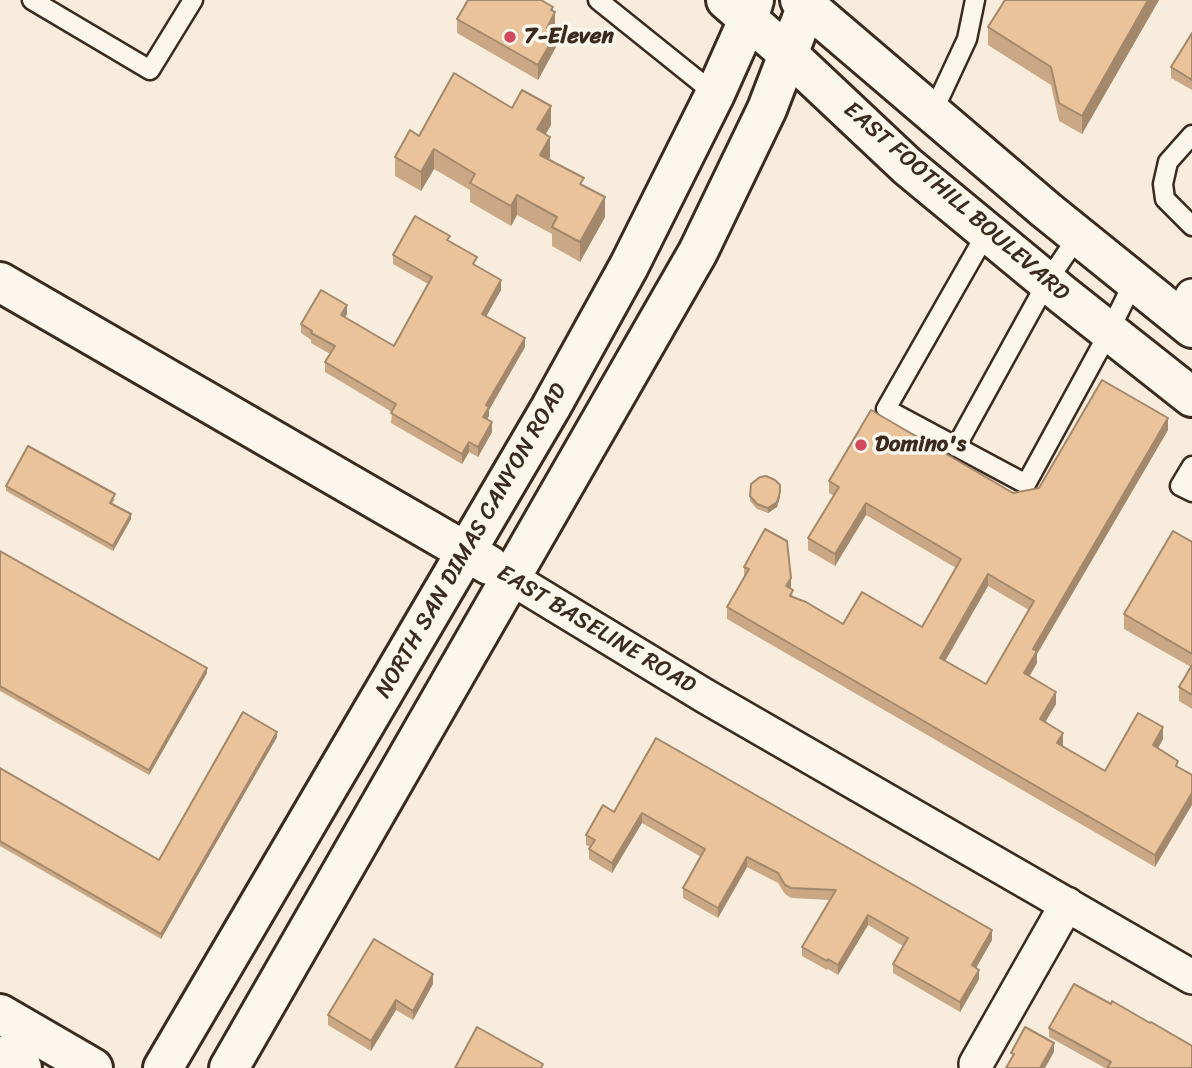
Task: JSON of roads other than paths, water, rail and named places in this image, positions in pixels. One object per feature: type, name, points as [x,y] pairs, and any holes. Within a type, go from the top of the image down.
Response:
[{"type":"main road","points":[[229,1068],[698,252],[767,109],[789,55],[805,2],[932,114],[1078,236],[1134,281],[1188,314]]},
{"type":"main road","name":"NORTH SAN DIMAS CANYON ROAD","points":[[163,1068],[467,552],[629,266],[715,94],[743,7]]},
{"type":"main road","name":"EAST FOOTHILL BOULEVARD","points":[[743,7],[789,55],[907,166],[1192,397]]},
{"type":"main road","name":"EAST BASELINE ROAD","points":[[0,282],[511,578]]},
{"type":"main road","points":[[0,1014],[86,1064]]},
{"type":"main road","points":[[0,1056],[22,1068]]},
{"type":"street","name":"EAST BASELINE ROAD","points":[[511,578],[705,696],[1192,977]]},
{"type":"street","points":[[976,1064],[1067,904]]},
{"type":"lane","points":[[32,0],[150,70],[193,0]]},
{"type":"lane","points":[[598,0],[715,94]]},
{"type":"lane","points":[[932,114],[967,39],[975,0]]},
{"type":"lane","points":[[1192,135],[1168,162],[1163,184],[1165,199],[1192,226]]},
{"type":"lane","points":[[987,232],[886,409],[1026,484],[1134,281]]},
{"type":"lane","points":[[956,447],[1047,282],[1078,236]]},
{"type":"lane","points":[[1192,466],[1180,486],[1192,492]]},
{"type":"place","name":"7-Eleven","points":[[510,37]]},
{"type":"place","name":"Domino's","points":[[861,445]]}]
